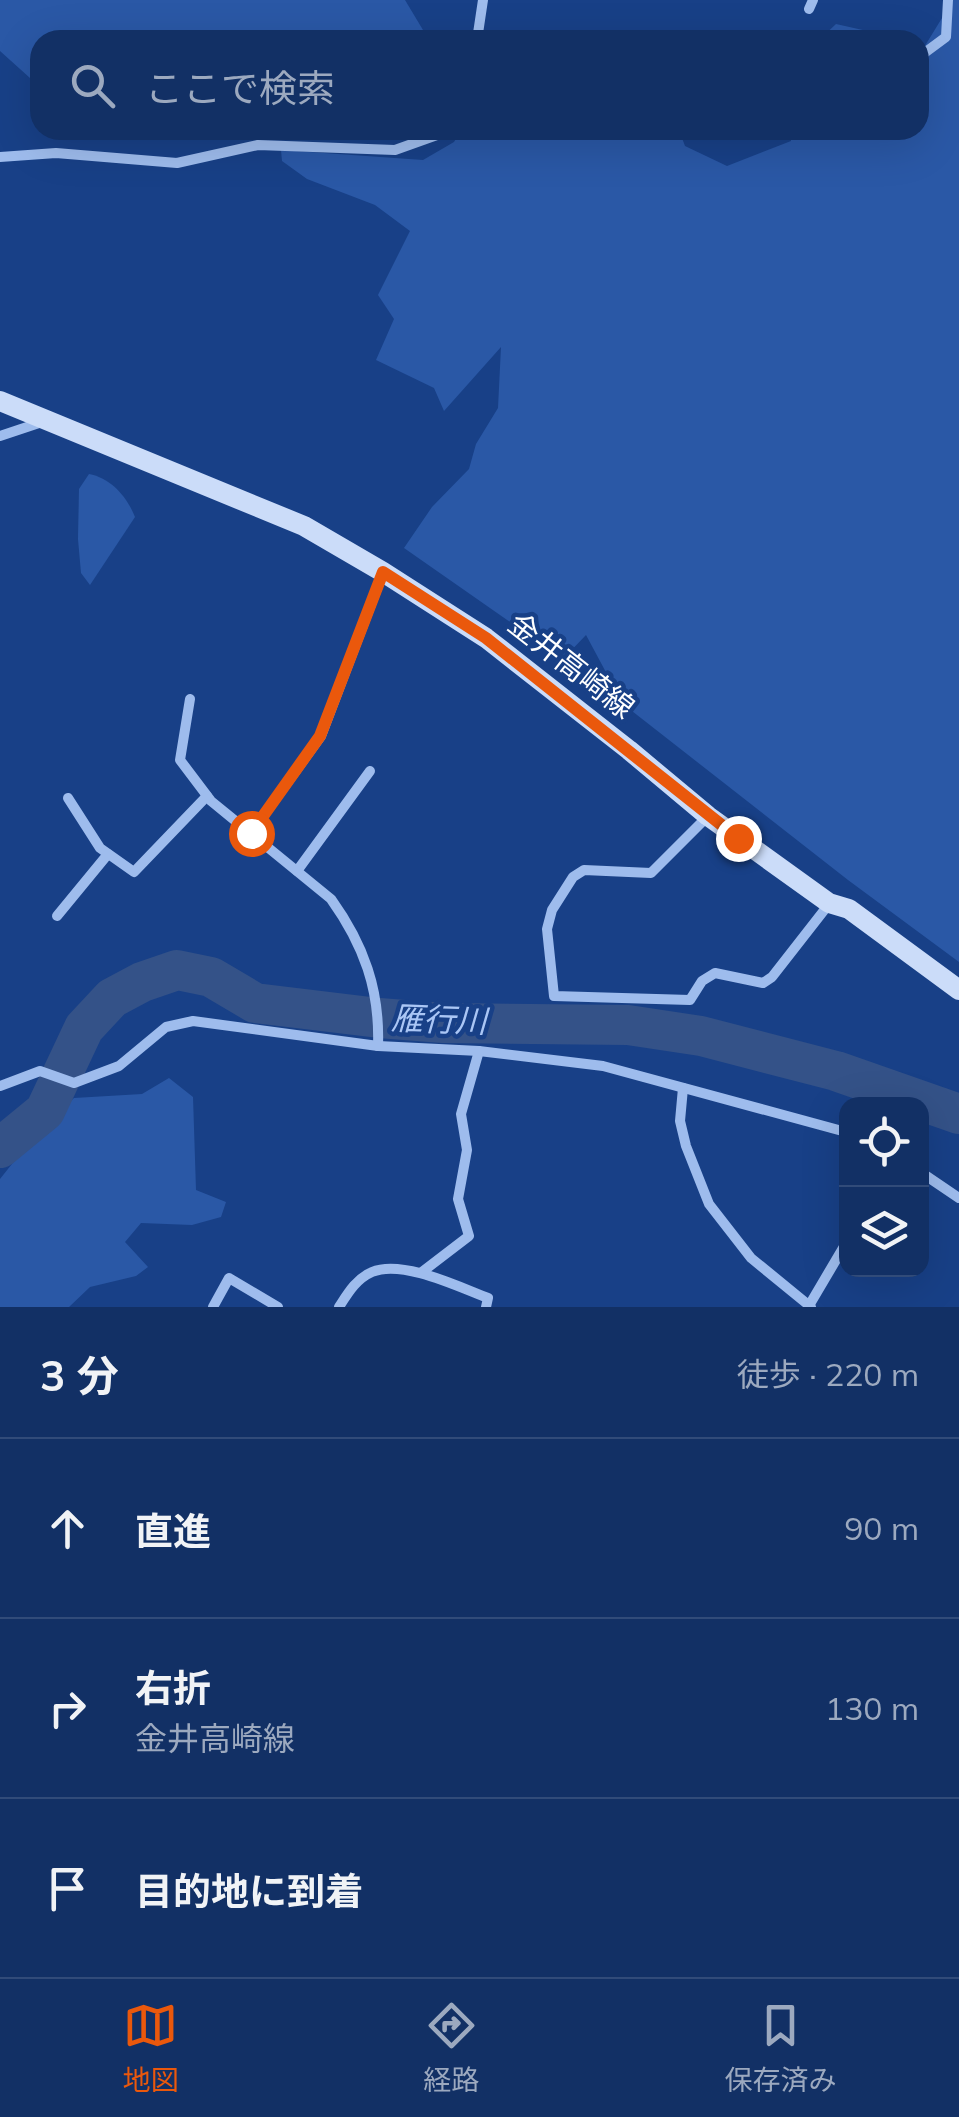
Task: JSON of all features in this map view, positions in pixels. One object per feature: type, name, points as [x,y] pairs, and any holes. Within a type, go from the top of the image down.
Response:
[{"type":"main road","name":"金井高崎線","points":[[0,401],[304,526],[383,572],[486,638],[708,816],[829,903],[849,909],[959,990]]},
{"type":"street","points":[[479,30],[483,0]]},
{"type":"street","points":[[929,49],[946,36],[948,0]]},
{"type":"street","points":[[0,157],[56,153],[177,162],[258,146],[394,150],[422,140]]},
{"type":"street","points":[[0,436],[46,420]]},
{"type":"street","points":[[251,833],[320,736],[383,572]]},
{"type":"street","points":[[190,699],[180,760],[207,796],[337,907],[369,970],[379,1012],[378,1046]]},
{"type":"street","points":[[297,871],[370,772]]},
{"type":"street","points":[[68,798],[100,848],[134,872],[207,796]]},
{"type":"street","points":[[708,816],[651,873],[584,870],[573,877],[552,910],[547,929],[554,996],[690,1000],[702,980],[715,973],[763,983],[772,977],[829,903]]},
{"type":"street","points":[[57,916],[108,854]]},
{"type":"street","points":[[0,1086],[40,1072],[74,1083],[119,1066],[166,1027],[193,1021],[378,1046],[479,1051],[604,1066],[839,1130]]},
{"type":"street","points":[[422,1272],[470,1236],[458,1199],[467,1150],[461,1114],[479,1051]]},
{"type":"street","points":[[683,1088],[680,1121],[686,1146],[710,1204],[751,1258],[811,1305],[839,1255]]},
{"type":"street","points":[[929,1179],[959,1198]]},
{"type":"street","points":[[339,1307],[354,1284],[375,1270],[422,1272],[488,1298],[486,1307]]},
{"type":"street","points":[[213,1307],[229,1278],[278,1307]]},
{"type":"shaded area","points":[[0,0],[405,0],[423,30],[30,30],[30,78],[0,51]]},
{"type":"shaded area","points":[[953,0],[959,0],[959,962],[623,704],[586,635],[563,659],[404,548],[432,507],[469,469],[476,444],[498,408],[501,347],[444,411],[434,388],[376,360],[394,319],[378,295],[410,231],[375,205],[307,179],[282,161],[281,150],[423,160],[455,140],[683,140],[685,146],[727,166],[791,140],[929,140],[929,39]]},
{"type":"shaded area","points":[[836,24],[863,30],[830,30]]},
{"type":"shaded area","points":[[89,474],[117,489],[135,517],[90,585],[81,573],[78,539],[79,489]]},
{"type":"shaded area","points":[[169,1078],[193,1097],[196,1190],[226,1202],[221,1217],[192,1225],[141,1223],[125,1242],[148,1267],[136,1276],[90,1287],[69,1307],[0,1307],[0,1179],[31,1140],[74,1098],[142,1094]]},
{"type":"waterway","name":"雁行川","points":[[0,1148],[45,1111],[84,1028],[112,998],[177,970],[211,977],[255,1003],[443,1023],[628,1025],[701,1036],[836,1071],[959,1114]]},
{"type":"route","points":[[251,833],[320,736],[383,572],[486,638],[738,838]]}]
